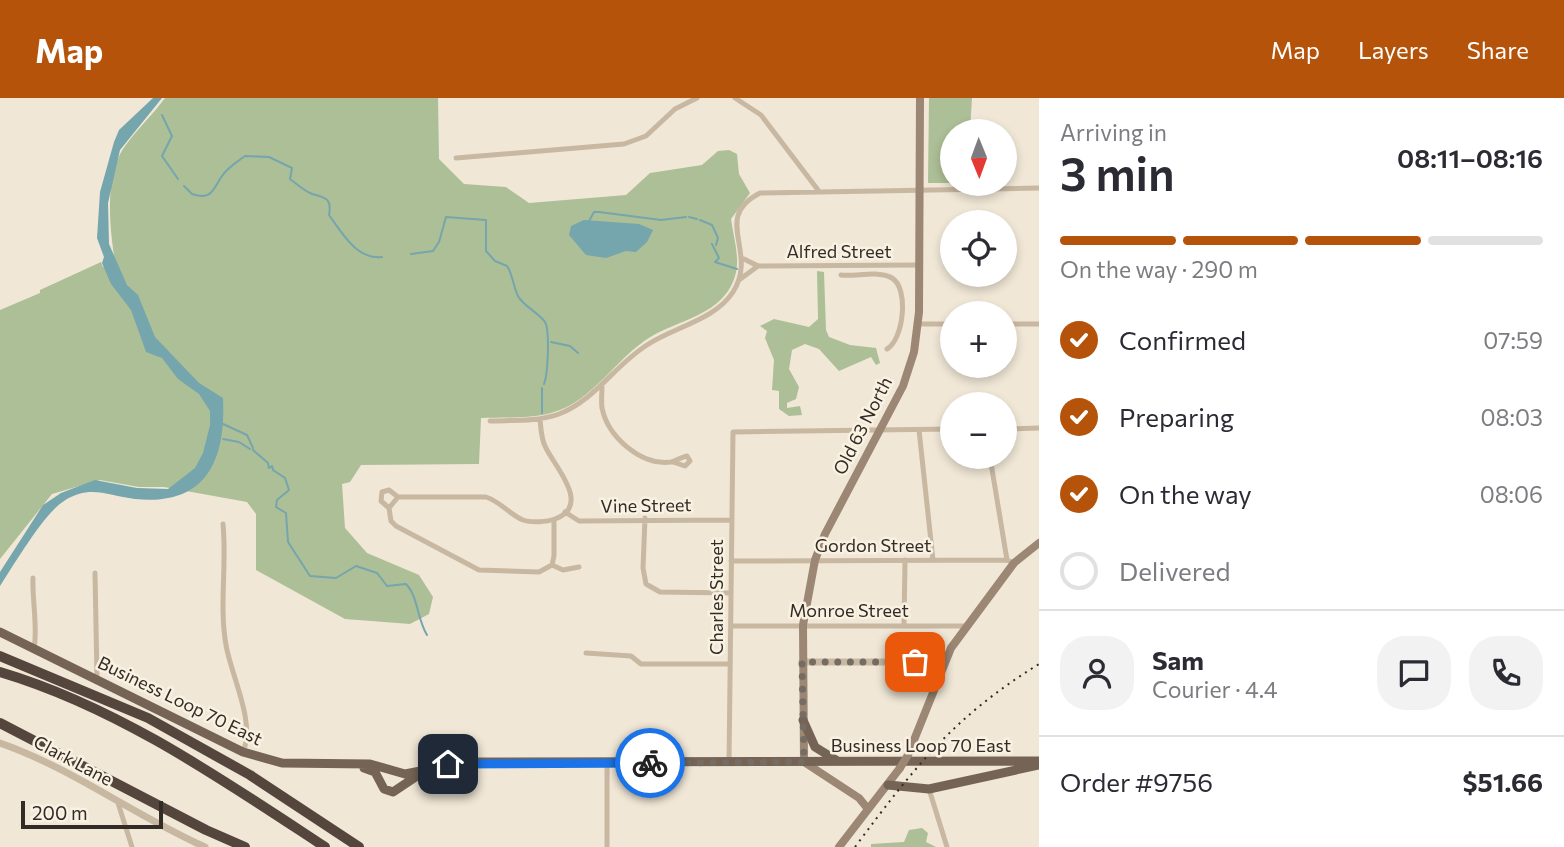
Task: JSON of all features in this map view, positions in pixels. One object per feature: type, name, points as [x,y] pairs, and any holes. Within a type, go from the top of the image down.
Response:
[{"type":"highway","points":[[0,656],[63,680],[148,718],[250,775],[359,847]]},
{"type":"highway","points":[[0,672],[66,697],[132,727],[246,794],[325,847]]},
{"type":"highway","points":[[0,723],[206,830],[245,847]]},
{"type":"main road","name":"Old 63 North","points":[[804,762],[803,625],[815,560],[825,534],[903,387],[914,352],[918,324],[920,98]]},
{"type":"main road","points":[[839,847],[908,755],[943,662],[1011,562],[1039,543]]},
{"type":"main road","name":"Business Loop 70 East","points":[[0,632],[243,752],[282,763],[356,766],[370,764],[396,772],[467,762],[1039,763]]},
{"type":"main road","points":[[803,720],[815,747],[829,758],[844,763]]},
{"type":"main road","points":[[804,762],[859,798],[868,809]]},
{"type":"main road","points":[[888,785],[929,789],[1039,763]]},
{"type":"main road","name":"Business Loop 70 East","points":[[356,766],[372,770],[388,791],[401,787],[427,769]]},
{"type":"main road","points":[[382,780],[396,772],[401,787]]},
{"type":"street","points":[[456,158],[624,144],[646,136],[676,109],[696,98]]},
{"type":"street","points":[[735,98],[761,115],[818,190]]},
{"type":"street","points":[[490,421],[540,419],[569,409],[602,386],[644,346],[715,310],[725,302],[739,280],[744,259],[736,233],[736,219],[752,197],[768,191],[1039,188]]},
{"type":"street","points":[[739,280],[758,267],[744,259]]},
{"type":"street","name":"Alfred Street","points":[[758,267],[919,265]]},
{"type":"street","points":[[841,275],[886,276],[897,283],[901,294],[901,330],[887,349]]},
{"type":"street","points":[[918,324],[940,324]]},
{"type":"street","points":[[1017,324],[1039,324]]},
{"type":"street","points":[[602,386],[602,408],[617,438],[636,454],[657,461],[673,462]]},
{"type":"street","points":[[540,419],[545,448],[571,493],[565,512],[554,520],[522,520],[496,500],[486,497],[398,498],[389,490],[382,492],[381,501],[389,508],[391,521],[396,526],[471,568],[489,572],[539,572],[552,565],[568,570],[579,567]]},
{"type":"street","points":[[1017,429],[1039,428]]},
{"type":"street","points":[[880,430],[940,429]]},
{"type":"street","name":"Charles Street","points":[[729,763],[733,432],[880,430]]},
{"type":"street","points":[[919,430],[933,560]]},
{"type":"street","points":[[992,469],[1011,562]]},
{"type":"street","points":[[389,508],[398,498]]},
{"type":"street","name":"Vine Street","points":[[565,512],[579,520],[731,520]]},
{"type":"street","points":[[645,518],[643,568],[646,584],[660,592],[731,593]]},
{"type":"street","points":[[552,565],[554,520]]},
{"type":"street","points":[[223,524],[224,634],[246,725],[247,744],[243,752]]},
{"type":"street","points":[[904,624],[905,560]]},
{"type":"street","name":"Gordon Street","points":[[731,561],[1011,562]]},
{"type":"street","points":[[95,573],[97,679]]},
{"type":"street","points":[[33,578],[32,617],[36,636],[34,648]]},
{"type":"street","name":"Monroe Street","points":[[731,626],[967,626]]},
{"type":"street","points":[[586,653],[631,656],[641,664],[730,664]]},
{"type":"street","points":[[802,662],[943,662]]},
{"type":"street","name":"Clark Lane","points":[[0,743],[45,761],[118,803],[205,847]]},
{"type":"street","points":[[607,763],[607,847]]},
{"type":"street","points":[[929,789],[947,847]]},
{"type":"street","points":[[118,803],[132,847]]},
{"type":"green space","points":[[165,98],[438,98],[439,159],[464,184],[506,187],[529,203],[626,195],[650,173],[702,165],[718,151],[729,150],[737,154],[739,174],[750,193],[731,219],[737,253],[735,278],[716,304],[652,336],[592,390],[566,407],[534,416],[481,418],[479,464],[361,465],[350,482],[342,484],[345,528],[367,553],[419,575],[433,597],[429,614],[410,624],[345,619],[256,570],[256,514],[247,502],[164,487],[139,487],[100,480],[52,494],[0,559],[0,310],[101,262],[103,267],[115,262],[110,205],[117,161],[128,142]]},
{"type":"green space","points":[[929,98],[972,98],[971,119],[940,119],[940,183],[928,183]]},
{"type":"green space","points":[[817,271],[824,272],[826,330],[829,337],[850,345],[876,348],[880,363],[876,365],[871,357],[839,371],[819,349],[805,344],[792,350],[789,369],[799,387],[796,399],[787,403],[787,408],[800,406],[802,415],[789,416],[779,409],[779,391],[772,390],[774,360],[765,338],[767,331],[760,326],[774,319],[809,327],[818,319]]},
{"type":"green space","points":[[922,828],[928,833],[926,842],[936,847],[871,847],[871,844],[904,842],[909,830]]},
{"type":"water","points":[[153,98],[162,98],[120,150],[108,203],[109,244],[127,285],[138,295],[155,337],[199,383],[223,398],[223,421],[215,459],[207,475],[195,487],[179,495],[159,499],[135,499],[91,492],[64,501],[39,527],[0,586],[0,572],[43,505],[61,493],[95,480],[137,488],[168,489],[195,468],[203,453],[210,425],[210,411],[199,394],[178,379],[162,358],[146,352],[131,310],[111,284],[102,263],[104,257],[97,238],[100,192],[114,142],[119,130]]},
{"type":"water","points":[[584,220],[639,224],[653,230],[647,242],[636,252],[626,251],[606,258],[586,255],[569,235],[571,226]]},
{"type":"waterway","points":[[162,115],[172,136],[162,156],[178,179]]},
{"type":"waterway","points":[[184,186],[192,194],[208,195],[227,170],[245,156],[269,157],[292,168],[290,179],[302,189],[328,201],[329,215],[351,244],[365,254],[382,257]]},
{"type":"waterway","points":[[589,221],[594,212],[661,220],[686,217]]},
{"type":"waterway","points":[[411,254],[433,251],[439,242],[446,217],[486,220],[486,251],[495,261],[507,266],[520,300],[539,316],[547,327],[548,352],[544,384]]},
{"type":"waterway","points":[[689,217],[697,219]]},
{"type":"waterway","points":[[700,220],[712,225],[718,238],[716,245]]},
{"type":"waterway","points":[[712,244],[719,258],[715,262],[737,269]]},
{"type":"waterway","points":[[551,342],[570,346],[578,353]]},
{"type":"waterway","points":[[542,388],[542,413]]},
{"type":"waterway","points":[[223,424],[247,435],[253,448]]},
{"type":"waterway","points":[[223,439],[239,442],[250,449]]},
{"type":"waterway","points":[[253,450],[268,463],[269,468],[272,466],[273,470],[285,478],[289,490],[277,500],[276,507],[286,513],[288,542],[310,576],[336,578],[356,566],[377,573],[387,586],[406,584],[413,595],[427,635]]},
{"type":"railway","points":[[855,847],[916,768],[959,724],[982,704],[1039,664]]},
{"type":"way so far","points":[[650,763],[804,762],[802,662],[915,662]]},
{"type":"route","points":[[448,764],[650,763]]}]
